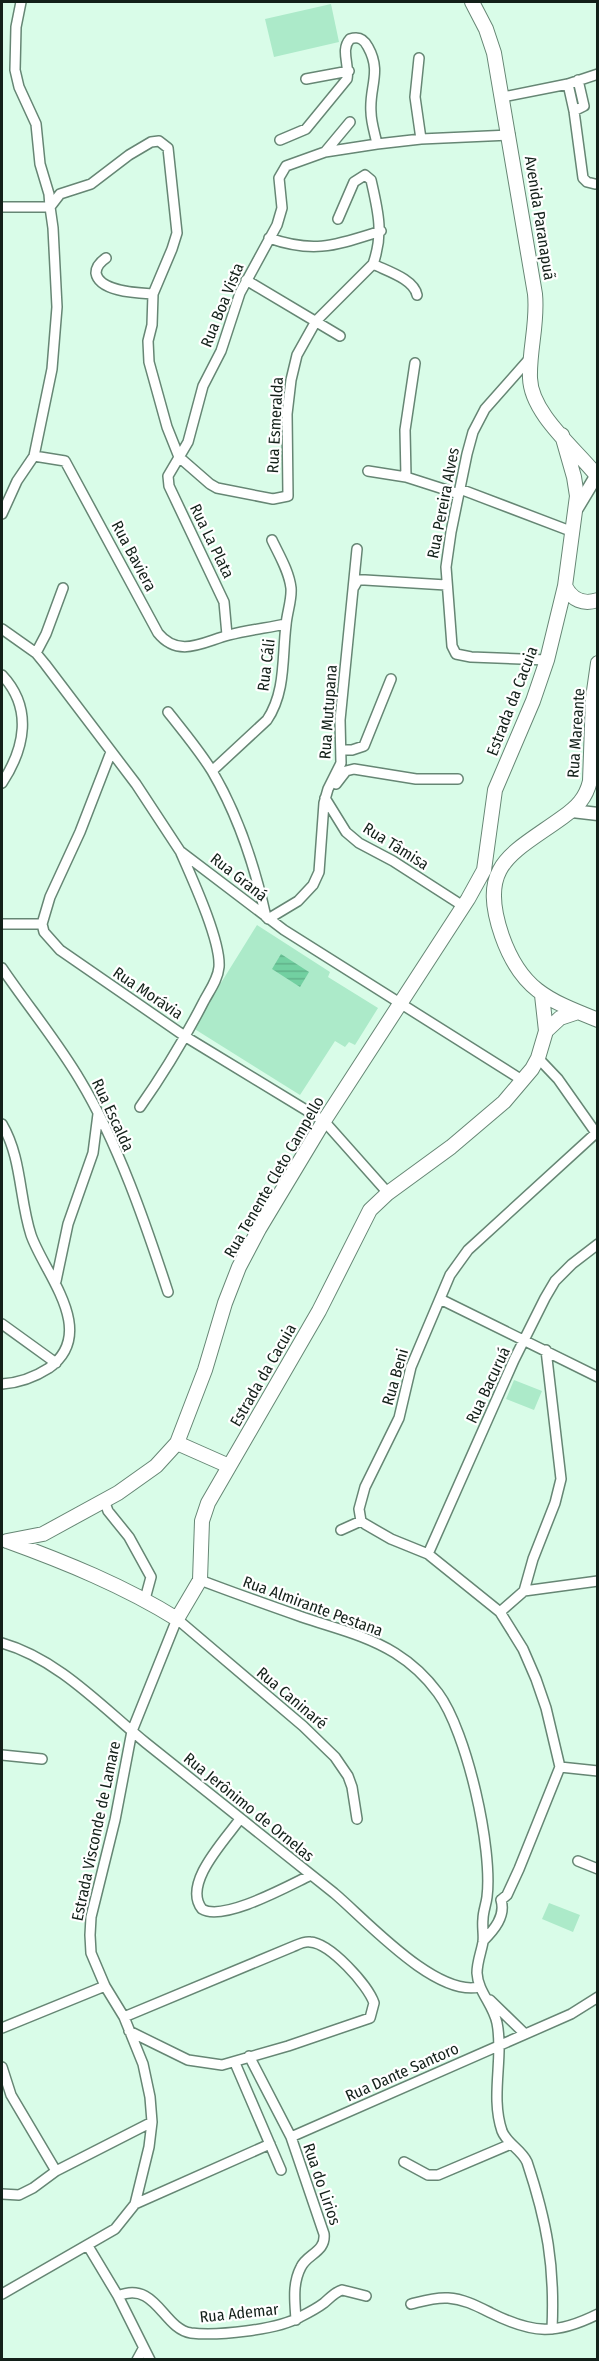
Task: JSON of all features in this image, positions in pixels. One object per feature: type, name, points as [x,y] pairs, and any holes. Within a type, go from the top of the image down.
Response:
[{"type":"main road","name":"Avenida Paranapuã","points":[[472,2],[491,42],[510,135],[536,307],[530,379],[536,403],[597,475]]},
{"type":"main road","name":"Avenida Paranapuã","points":[[562,435],[576,486],[576,511]]},
{"type":"main road","name":"Estrada da Cacuia","points":[[466,902],[484,870],[495,790],[533,700],[547,660],[565,586],[576,511]]},
{"type":"main road","points":[[565,586],[578,601],[597,600]]},
{"type":"main road","name":"Rua Mareante","points":[[597,663],[592,718],[592,759],[586,794],[572,811],[505,860],[496,874],[493,895],[501,932],[515,967],[530,986],[597,1020]]},
{"type":"main road","points":[[489,840],[497,849],[515,851]]},
{"type":"main road","points":[[466,902],[482,897],[488,899],[495,907]]},
{"type":"main road","name":"Rua Tenente Cleto Campello","points":[[4,1541],[42,1534],[105,1500],[156,1466],[177,1443],[205,1370],[218,1323],[239,1267],[324,1121],[466,902]]},
{"type":"main road","name":"Estrada da Cacuia","points":[[177,1618],[200,1580],[202,1521],[207,1503],[319,1311],[370,1210],[460,1140],[504,1102],[522,1080],[538,1058],[546,1030],[542,994]]},
{"type":"main road","points":[[546,1030],[560,1018],[578,1012]]},
{"type":"main road","points":[[177,1443],[229,1466]]},
{"type":"main road","points":[[41,1554],[39,1546],[42,1534]]},
{"type":"main road","points":[[4,1541],[41,1554],[145,1599],[177,1618]]},
{"type":"street","points":[[2,514],[17,481],[34,456],[55,347],[57,307],[49,194],[41,171],[36,124],[15,70],[16,27],[21,2]]},
{"type":"street","points":[[280,140],[306,129],[348,79],[345,49],[350,39],[356,37],[362,39],[376,63],[370,111],[377,144]]},
{"type":"street","points":[[419,58],[415,97],[421,139]]},
{"type":"street","points":[[306,79],[349,71]]},
{"type":"street","points":[[503,97],[568,84],[597,74]]},
{"type":"street","points":[[574,111],[584,106],[578,80]]},
{"type":"street","points":[[568,84],[583,178],[594,184]]},
{"type":"street","points":[[326,152],[350,122]]},
{"type":"street","points":[[326,152],[421,139],[510,135]]},
{"type":"street","points":[[2,207],[50,207],[60,194],[91,184],[129,155],[152,142],[159,141],[168,148],[177,224],[172,249],[153,294],[148,362],[177,460]]},
{"type":"street","name":"Rua Boa Vista","points":[[177,460],[188,442],[203,386],[221,351],[240,293],[282,213],[279,178],[286,166],[326,152]]},
{"type":"street","name":"Rua Esmeralda","points":[[177,460],[218,488],[273,499],[288,496],[288,414],[291,380],[297,355],[316,321],[373,264],[381,239],[371,180],[365,175],[354,182],[338,219]]},
{"type":"street","points":[[269,238],[293,246],[323,246],[342,243],[381,231]]},
{"type":"street","points":[[106,258],[101,261],[96,270],[98,279],[103,284],[126,291],[153,294]]},
{"type":"street","points":[[373,264],[410,283],[416,289],[417,295]]},
{"type":"street","points":[[246,280],[340,336]]},
{"type":"street","name":"Rua Pereira Alves","points":[[531,357],[496,396],[478,421],[466,454],[448,551],[446,585],[452,646],[456,654],[471,657],[547,660]]},
{"type":"street","points":[[406,477],[405,430],[415,363]]},
{"type":"street","name":"Rua Baviera","points":[[34,456],[65,461],[158,633],[165,641],[192,646],[204,645],[227,635],[286,624]]},
{"type":"street","name":"Rua La Plata","points":[[177,460],[168,476],[169,486],[224,602],[227,635]]},
{"type":"street","points":[[368,471],[406,477],[459,492],[573,532]]},
{"type":"street","points":[[576,511],[597,475]]},
{"type":"street","name":"Rua Cáli","points":[[212,771],[259,728],[273,710],[278,697],[291,589],[272,540]]},
{"type":"street","name":"Rua Mutupana","points":[[267,918],[298,901],[315,882],[321,861],[326,794],[341,763],[340,720],[357,549]]},
{"type":"street","points":[[354,587],[358,580],[446,585]]},
{"type":"street","points":[[36,654],[63,588]]},
{"type":"street","name":"Rua Graná","points":[[2,629],[36,654],[111,752],[180,851],[267,918],[522,1080]]},
{"type":"street","points":[[2,675],[20,701],[22,715],[22,733],[15,759],[2,783]]},
{"type":"street","points":[[341,750],[352,750],[364,746],[391,679]]},
{"type":"street","points":[[168,712],[212,771],[231,810],[258,881],[267,918]]},
{"type":"street","points":[[2,924],[42,924],[50,897],[80,832],[111,752]]},
{"type":"street","points":[[592,759],[597,774]]},
{"type":"street","points":[[326,794],[346,771],[354,769],[416,779],[458,779]]},
{"type":"street","name":"Rua Tâmisa","points":[[326,794],[346,832],[359,843],[466,902]]},
{"type":"street","points":[[572,811],[597,814]]},
{"type":"street","points":[[140,1107],[186,1037],[219,968],[201,900],[180,851]]},
{"type":"street","name":"Rua Morávia","points":[[42,924],[44,932],[60,950],[186,1037],[324,1121],[388,1194]]},
{"type":"street","name":"Rua Escalda","points":[[2,968],[66,1058],[98,1114],[148,1231],[168,1292]]},
{"type":"street","points":[[538,1058],[558,1079],[597,1133]]},
{"type":"street","points":[[56,1281],[68,1224],[89,1169],[98,1114]]},
{"type":"street","points":[[2,1124],[17,1162],[32,1237],[41,1258],[56,1281],[68,1310],[69,1335],[56,1363],[40,1374],[12,1384],[2,1384]]},
{"type":"street","name":"Rua Beni","points":[[361,1521],[359,1509],[365,1488],[399,1418],[411,1367],[450,1275],[468,1250],[597,1133]]},
{"type":"street","name":"Rua Bacuruá","points":[[428,1554],[514,1360],[555,1281],[597,1244]]},
{"type":"street","points":[[440,1299],[597,1377]]},
{"type":"street","points":[[2,1324],[56,1363]]},
{"type":"street","points":[[500,1612],[524,1591],[533,1559],[555,1503],[561,1479],[546,1350]]},
{"type":"street","points":[[105,1500],[108,1511],[129,1537],[151,1577],[145,1599]]},
{"type":"street","points":[[340,1530],[361,1521],[385,1536],[428,1554],[500,1612],[523,1649],[546,1708],[560,1767],[519,1869],[507,1895],[501,1900]]},
{"type":"street","name":"Rua Almirante Pestana","points":[[200,1580],[361,1636],[395,1653],[421,1673],[447,1709],[462,1748],[486,1841],[487,1900],[482,1922]]},
{"type":"street","points":[[524,1591],[597,1581]]},
{"type":"street","name":"Estrada Visconde de Lamare","points":[[2,2294],[115,2229],[135,2204],[149,2147],[152,2122],[150,2097],[143,2064],[124,2017],[105,1986],[91,1953],[91,1917],[115,1820],[132,1731],[177,1618]]},
{"type":"street","name":"Rua Caninaré","points":[[177,1618],[335,1756],[352,1787],[357,1819]]},
{"type":"street","name":"Rua Jerônimo de Ornelas","points":[[2,1642],[18,1647],[41,1659],[84,1690],[309,1876],[333,1893],[388,1944],[420,1967],[454,1984],[467,1988],[479,1987]]},
{"type":"street","points":[[2,1755],[42,1759]]},
{"type":"street","points":[[560,1767],[597,1771]]},
{"type":"street","points":[[240,1819],[210,1860],[198,1882],[196,1894],[202,1909],[215,1914],[258,1900],[309,1876]]},
{"type":"street","points":[[578,1861],[597,1869]]},
{"type":"street","points":[[487,1900],[493,1898],[501,1900]]},
{"type":"street","points":[[483,1941],[495,1928],[501,1915],[501,1900]]},
{"type":"street","points":[[482,1922],[486,1927],[495,1928]]},
{"type":"street","points":[[482,1922],[483,1941],[478,1962],[479,1987],[487,1998],[525,2034],[571,2014],[597,1997]]},
{"type":"street","points":[[124,2017],[291,1947],[310,1942],[328,1948],[372,1995],[374,2003],[370,2018],[235,2062],[204,2064],[188,2060],[129,2031]]},
{"type":"street","points":[[2,2028],[105,1986]]},
{"type":"street","points":[[487,1998],[496,2021],[498,2112],[503,2134],[522,2152],[527,2162],[547,2228],[553,2281],[552,2329]]},
{"type":"street","name":"Rua Dante Santoro","points":[[291,2137],[525,2034]]},
{"type":"street","name":"Rua do Lirios","points":[[249,2056],[291,2137],[325,2240],[316,2253],[302,2264],[296,2278],[296,2320]]},
{"type":"street","points":[[235,2062],[281,2170]]},
{"type":"street","points":[[2,2067],[11,2095],[56,2171]]},
{"type":"street","points":[[2,2090],[11,2095]]},
{"type":"street","points":[[2,2194],[19,2195],[56,2171],[152,2122]]},
{"type":"street","points":[[135,2204],[270,2144]]},
{"type":"street","points":[[404,2162],[428,2175],[438,2175],[512,2144]]},
{"type":"street","points":[[88,2246],[118,2296],[150,2360]]},
{"type":"street","name":"Rua Ademar","points":[[118,2296],[128,2292],[150,2299],[157,2303],[181,2329],[192,2333],[272,2327],[296,2320],[317,2308],[338,2291],[346,2290],[366,2296]]},
{"type":"street","points":[[411,2304],[446,2298],[460,2300],[522,2326],[541,2330],[575,2325],[597,2314]]},
{"type":"street","points":[[137,2360],[143,2349]]},
{"type":"shaded area","points":[[331,4],[339,42],[274,57],[265,19]]},
{"type":"shaded area","points":[[257,925],[330,972],[328,977],[378,1008],[355,1045],[349,1042],[345,1047],[335,1041],[300,1095],[193,1028]]},
{"type":"shaded area","points":[[281,954],[309,972],[300,987],[272,969]]},
{"type":"shaded area","points":[[514,1380],[542,1391],[534,1410],[506,1399]]},
{"type":"shaded area","points":[[549,1903],[580,1915],[573,1932],[542,1919]]}]
